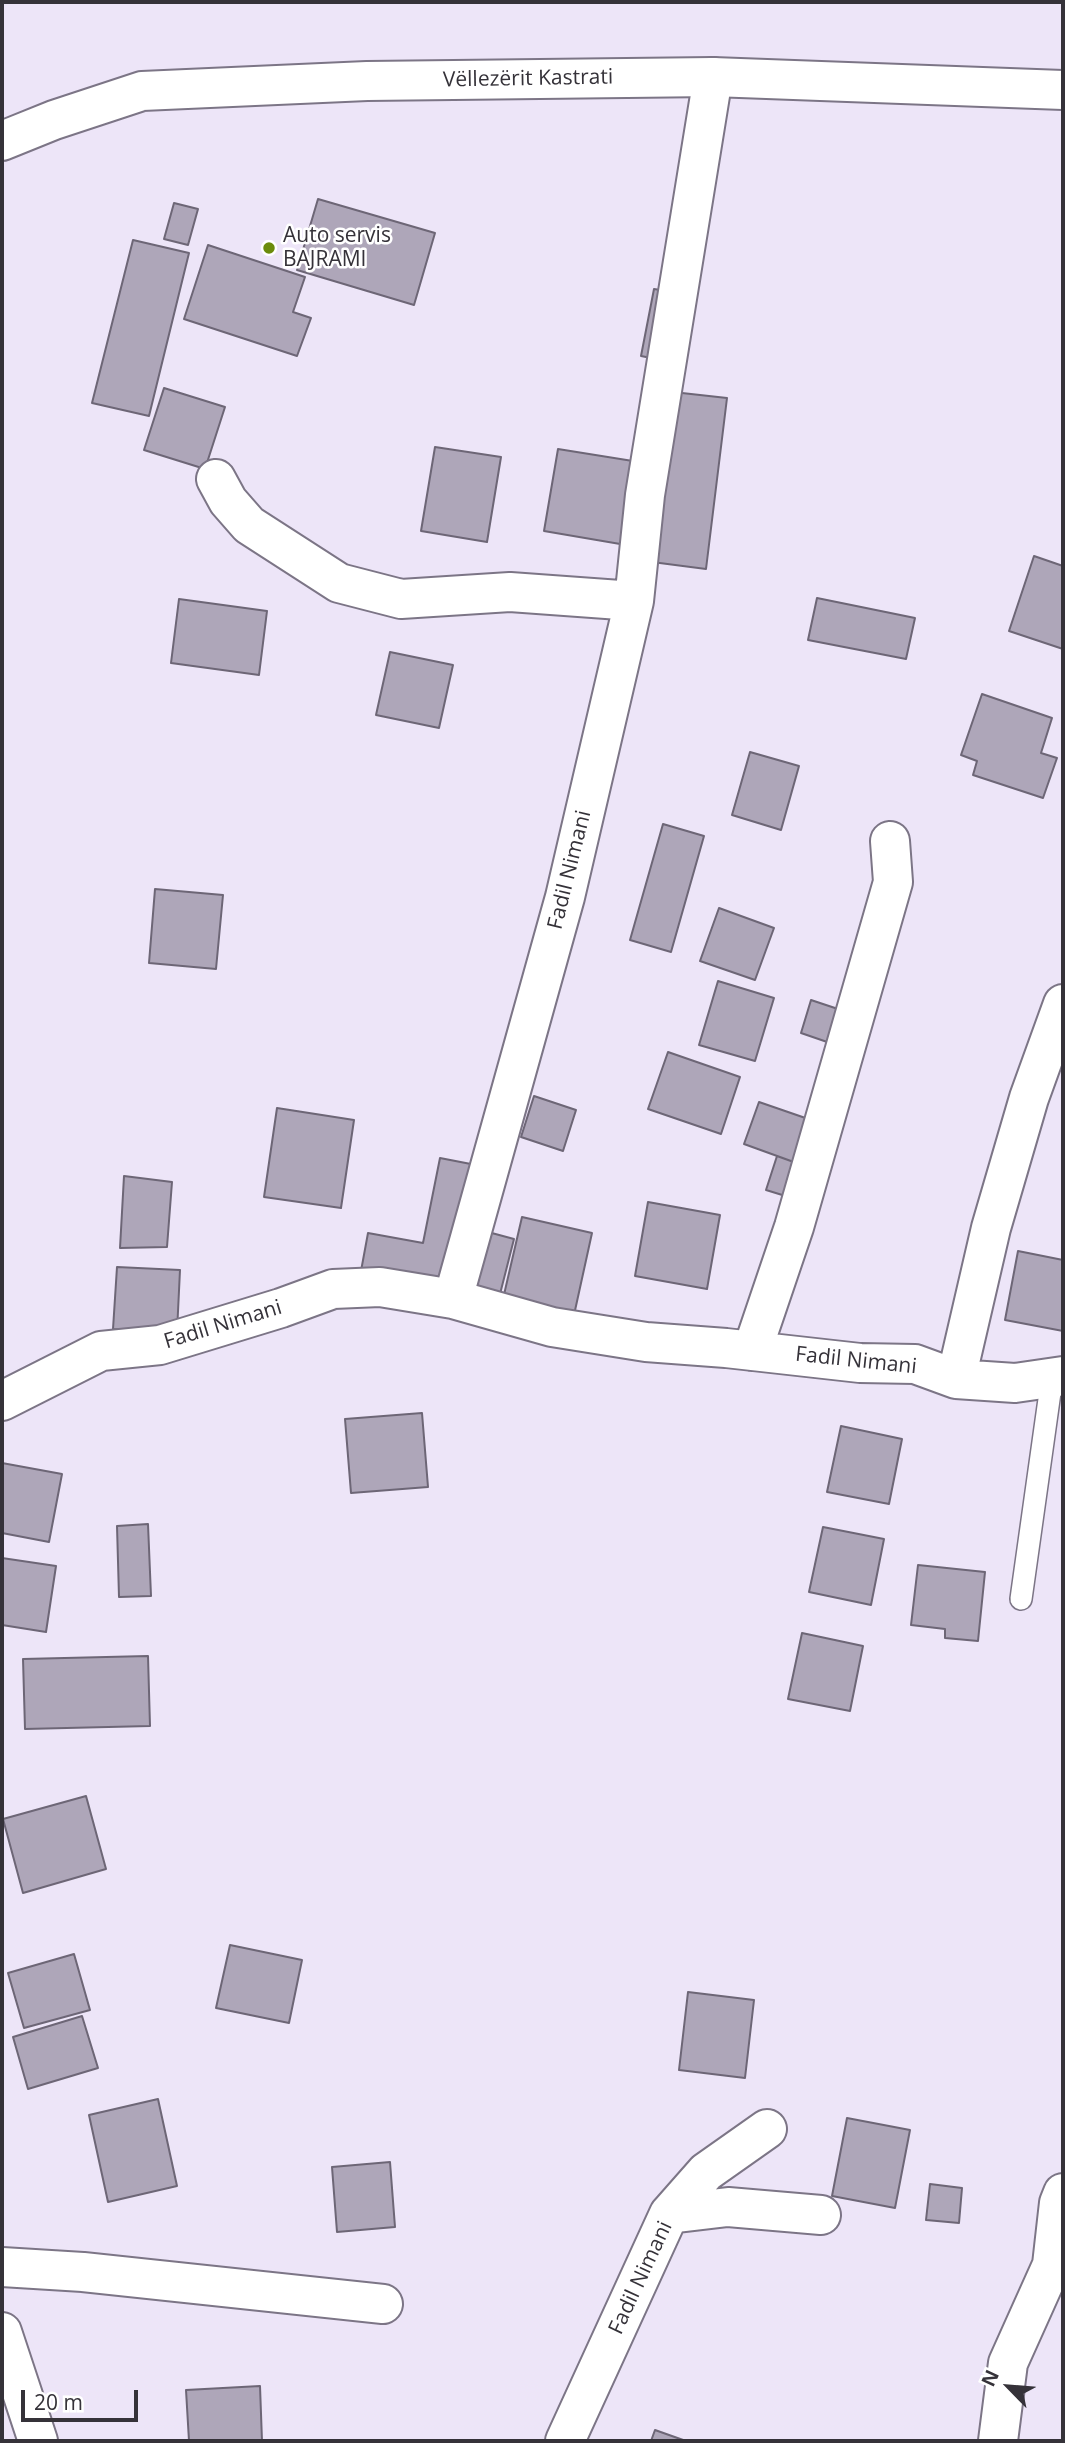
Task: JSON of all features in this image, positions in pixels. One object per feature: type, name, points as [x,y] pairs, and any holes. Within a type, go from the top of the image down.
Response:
[{"type":"street","name":"Vëllezërit Kastrati","points":[[2,142],[54,120],[142,91],[368,81],[713,77],[1063,90]]},
{"type":"street","name":"Fadil Nimani","points":[[453,1299],[565,897],[634,601],[645,495],[713,77]]},
{"type":"street","points":[[216,479],[228,501],[249,526],[339,583],[401,598],[510,592],[634,601]]},
{"type":"street","points":[[752,1351],[794,1227],[893,882],[890,841]]},
{"type":"street","points":[[956,1379],[992,1228],[1021,1124],[1063,1004]]},
{"type":"street","name":"Fadil Nimani","points":[[2,1401],[101,1351],[160,1345],[333,1289],[380,1287],[453,1299],[552,1327],[646,1342],[860,1363],[915,1364],[956,1379],[1015,1383],[1057,1377]]},
{"type":"street","points":[[669,2214],[706,2172],[767,2129]]},
{"type":"street","points":[[998,2441],[1009,2363],[1058,2267],[1059,2203],[1063,2193]]},
{"type":"street","name":"Fadil Nimani","points":[[565,2441],[669,2214],[728,2207],[821,2215]]},
{"type":"street","points":[[2,2267],[83,2272],[383,2304]]},
{"type":"street","points":[[2,2332],[38,2441]]},
{"type":"lane","points":[[1021,1599],[1057,1377]]},
{"type":"building","points":[[318,199],[435,233],[414,305],[297,270]]},
{"type":"building","points":[[174,203],[198,209],[188,245],[164,239]]},
{"type":"building","points":[[133,240],[189,253],[149,416],[92,403]]},
{"type":"building","points":[[208,245],[305,277],[293,312],[311,318],[297,356],[184,319]]},
{"type":"building","points":[[654,289],[673,292],[661,360],[641,356]]},
{"type":"building","points":[[164,388],[225,407],[205,469],[144,450]]},
{"type":"building","points":[[673,392],[727,398],[706,569],[652,562]]},
{"type":"building","points":[[435,447],[501,457],[487,542],[421,531]]},
{"type":"building","points":[[558,449],[639,462],[626,545],[544,531]]},
{"type":"building","points":[[1034,556],[1063,566],[1063,649],[1009,631]]},
{"type":"building","points":[[817,598],[915,618],[906,659],[808,640]]},
{"type":"building","points":[[179,599],[267,611],[259,675],[171,663]]},
{"type":"building","points":[[390,652],[453,665],[439,728],[376,715]]},
{"type":"building","points":[[982,694],[1052,718],[1041,753],[1057,758],[1043,798],[973,775],[977,761],[961,755]]},
{"type":"building","points":[[750,752],[799,766],[781,830],[732,815]]},
{"type":"building","points":[[663,824],[704,836],[671,952],[630,940]]},
{"type":"building","points":[[155,889],[223,895],[216,969],[149,963]]},
{"type":"building","points":[[719,908],[774,928],[755,980],[700,961]]},
{"type":"building","points":[[718,981],[774,998],[755,1061],[699,1045]]},
{"type":"building","points":[[811,1000],[844,1011],[833,1044],[801,1033]]},
{"type":"building","points":[[668,1052],[740,1077],[721,1134],[648,1109]]},
{"type":"building","points":[[534,1096],[576,1110],[563,1151],[521,1137]]},
{"type":"building","points":[[759,1102],[817,1122],[802,1165],[744,1144]]},
{"type":"building","points":[[277,1108],[354,1120],[341,1208],[264,1197]]},
{"type":"building","points":[[777,1156],[802,1165],[792,1198],[766,1190]]},
{"type":"building","points":[[440,1158],[476,1165],[451,1288],[361,1271],[368,1233],[423,1243]]},
{"type":"building","points":[[124,1176],[172,1182],[167,1247],[120,1248]]},
{"type":"building","points":[[648,1202],[720,1215],[707,1289],[635,1276]]},
{"type":"building","points":[[522,1217],[592,1233],[574,1315],[503,1299]]},
{"type":"building","points":[[488,1232],[514,1239],[499,1298],[472,1291]]},
{"type":"building","points":[[1018,1251],[1063,1260],[1063,1331],[1005,1320]]},
{"type":"building","points":[[117,1267],[180,1270],[177,1332],[113,1329]]},
{"type":"building","points":[[422,1413],[428,1487],[351,1493],[345,1419]]},
{"type":"building","points":[[841,1426],[902,1439],[889,1504],[827,1492]]},
{"type":"building","points":[[2,1463],[62,1474],[49,1542],[2,1533]]},
{"type":"building","points":[[148,1524],[151,1596],[119,1597],[117,1526]]},
{"type":"building","points":[[823,1527],[884,1539],[871,1605],[809,1592]]},
{"type":"building","points":[[2,1558],[56,1566],[46,1632],[2,1625]]},
{"type":"building","points":[[918,1565],[985,1572],[978,1641],[945,1638],[945,1629],[911,1625]]},
{"type":"building","points":[[802,1633],[863,1646],[850,1711],[788,1699]]},
{"type":"building","points":[[148,1656],[150,1726],[25,1729],[23,1659]]},
{"type":"building","points":[[86,1796],[106,1869],[23,1893],[3,1819]]},
{"type":"building","points":[[230,1945],[302,1960],[289,2023],[216,2008]]},
{"type":"building","points":[[74,1954],[90,2010],[24,2028],[8,1973]]},
{"type":"building","points":[[688,1992],[754,2000],[745,2078],[679,2070]]},
{"type":"building","points":[[82,2016],[98,2068],[28,2089],[13,2037]]},
{"type":"building","points":[[158,2099],[177,2186],[108,2202],[89,2115]]},
{"type":"building","points":[[847,2118],[910,2130],[895,2208],[832,2196]]},
{"type":"building","points":[[390,2162],[395,2227],[337,2232],[332,2167]]},
{"type":"building","points":[[930,2184],[962,2188],[959,2223],[926,2220]]},
{"type":"building","points":[[260,2386],[262,2441],[189,2441],[186,2390]]},
{"type":"building","points":[[655,2430],[686,2441],[651,2441]]},
{"type":"place","name":"Auto servis BAJRAMI","points":[[269,248]]}]
